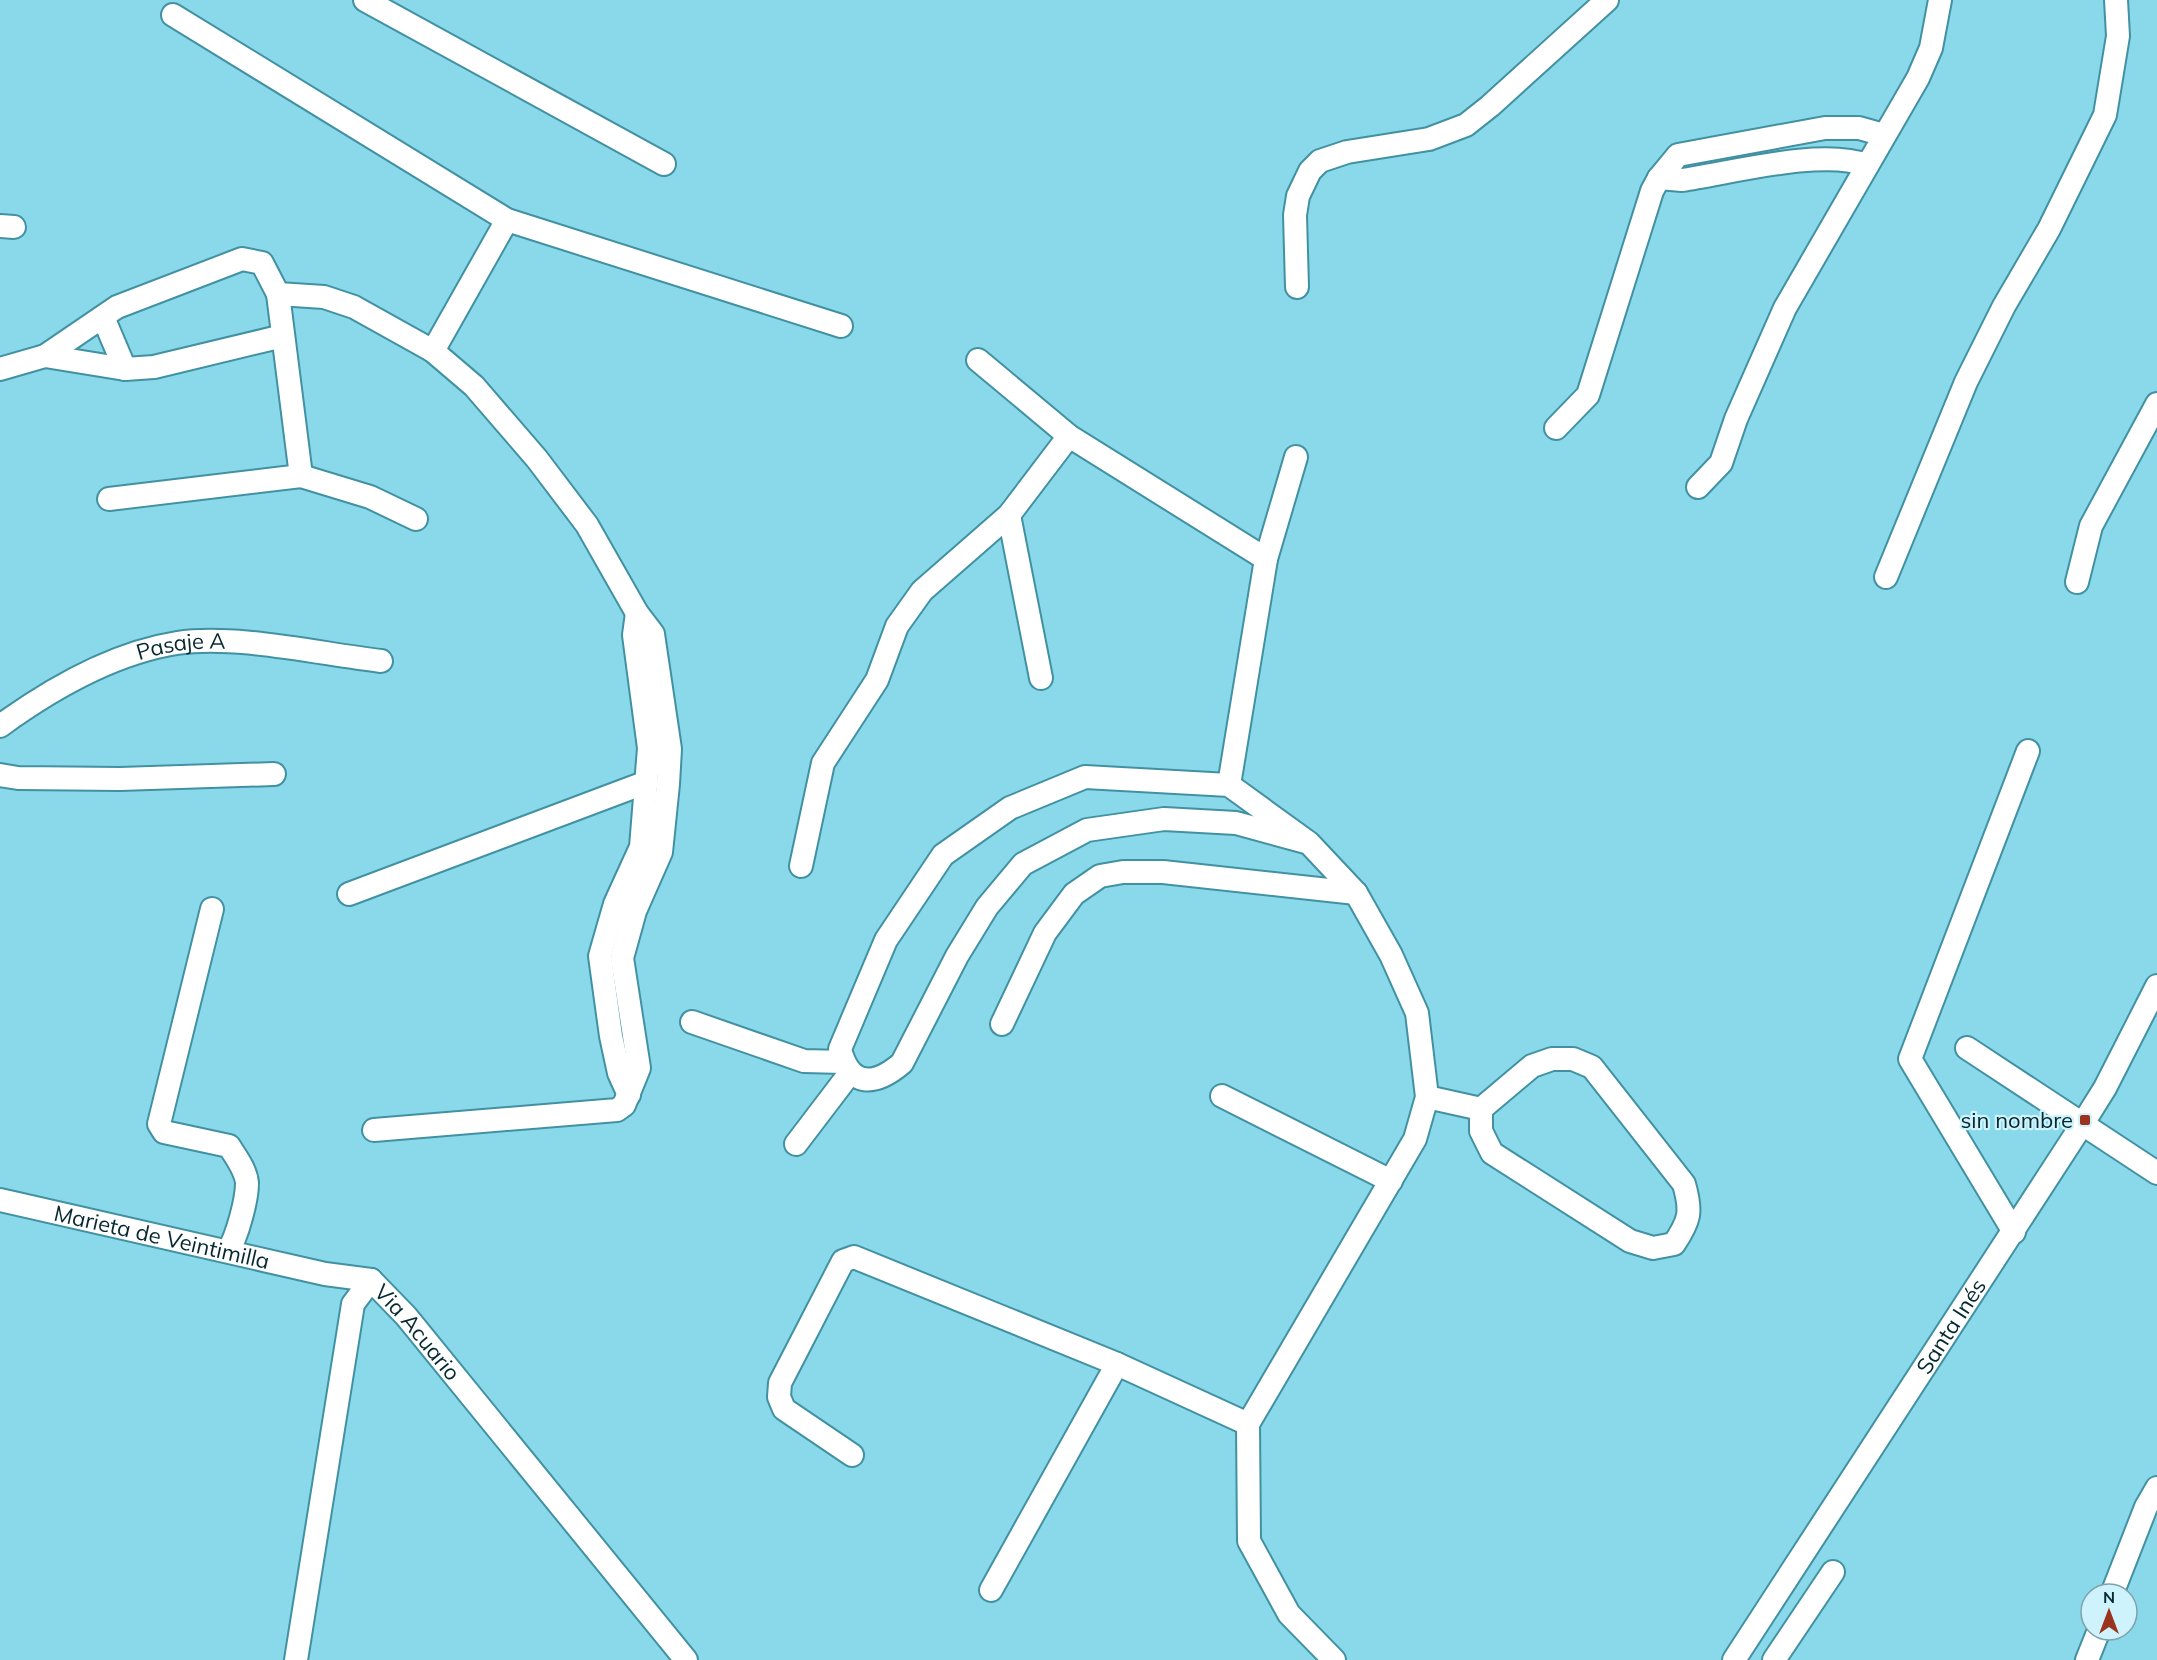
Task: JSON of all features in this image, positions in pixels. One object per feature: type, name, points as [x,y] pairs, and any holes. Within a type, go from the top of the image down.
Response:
[{"type":"street","points":[[365,0],[664,164]]},
{"type":"street","points":[[1297,287],[1295,215],[1298,196],[1310,171],[1320,162],[1347,152],[1430,139],[1466,125],[1608,0]]},
{"type":"street","points":[[1698,487],[1721,463],[1736,420],[1785,308],[1918,78],[1931,48],[1940,0]]},
{"type":"street","points":[[1886,577],[1966,382],[2004,306],[2049,230],[2104,114],[2118,36],[2116,0]]},
{"type":"street","points":[[173,15],[507,220],[841,327]]},
{"type":"street","points":[[1556,428],[1588,395],[1652,191],[1659,178],[1678,155],[1826,128],[1859,128],[1884,135]]},
{"type":"street","points":[[1659,178],[1682,180],[1827,157],[1852,160],[1866,165]]},
{"type":"street","points":[[433,351],[507,220]]},
{"type":"street","points":[[0,369],[45,356],[117,307],[242,259],[262,263],[278,294],[301,476]]},
{"type":"street","points":[[278,294],[324,297],[354,307],[433,351],[474,386],[537,459],[587,525],[637,613],[653,634],[670,748],[661,852],[635,911],[622,958],[639,1068],[624,1105],[617,1110],[374,1131]]},
{"type":"street","points":[[103,317],[125,369]]},
{"type":"street","points":[[45,356],[125,369],[154,367],[284,336]]},
{"type":"street","points":[[978,360],[1069,436],[1266,560]]},
{"type":"street","points":[[2077,582],[2091,526],[2157,404]]},
{"type":"street","points":[[801,866],[823,763],[877,680],[897,626],[921,591],[1009,515],[1069,436]]},
{"type":"street","points":[[1228,785],[1266,560],[1296,457]]},
{"type":"street","points":[[109,499],[301,476],[370,497],[416,519]]},
{"type":"street","points":[[1009,515],[1041,678]]},
{"type":"street","points":[[629,1095],[616,1064],[600,956],[615,904],[641,847],[649,748],[634,634],[637,613]]},
{"type":"street","name":"Pasaje A","points":[[0,726],[56,690],[95,670],[133,654],[178,643],[238,643],[381,661]]},
{"type":"street","points":[[2014,1232],[1910,1059],[2028,751]]},
{"type":"street","points":[[0,775],[18,778],[120,779],[274,774]]},
{"type":"street","points":[[1309,843],[1236,823],[1174,819],[1087,830],[1023,864],[987,907],[957,956],[902,1064],[887,1076],[862,1079],[847,1067],[840,1049],[886,940],[943,855],[1010,808],[1085,777],[1228,785],[1309,843],[1356,892],[1391,955],[1417,1013],[1427,1097],[1416,1139],[1248,1424],[1249,1541],[1289,1614],[1334,1660]]},
{"type":"street","points":[[350,894],[647,782]]},
{"type":"street","points":[[1002,1024],[1045,933],[1074,894],[1100,876],[1123,872],[1163,873],[1356,892]]},
{"type":"street","points":[[212,909],[159,1124],[164,1132],[229,1146],[241,1164],[247,1183],[235,1241],[228,1251]]},
{"type":"street","name":"Santa Inés","points":[[1734,1660],[2014,1232],[2105,1088],[2157,986]]},
{"type":"street","points":[[692,1022],[804,1061],[847,1067]]},
{"type":"street","points":[[1967,1048],[2157,1173]]},
{"type":"street","points":[[1552,1059],[1573,1059],[1592,1067],[1684,1184],[1690,1205],[1687,1224],[1674,1244],[1653,1248],[1630,1241],[1492,1153],[1481,1131],[1480,1109],[1532,1066],[1552,1059]]},
{"type":"street","points":[[795,1144],[847,1067]]},
{"type":"street","points":[[1222,1096],[1391,1181]]},
{"type":"street","points":[[1427,1097],[1480,1109]]},
{"type":"street","name":"Marieta de Veintimilla","points":[[0,1200],[325,1274],[371,1280]]},
{"type":"street","points":[[852,1455],[784,1409],[779,1396],[780,1383],[843,1261],[854,1257],[1117,1364],[1248,1424]]},
{"type":"street","name":"Via Acuario","points":[[296,1660],[352,1304],[371,1280],[406,1316],[686,1660]]},
{"type":"street","points":[[992,1590],[1117,1364]]},
{"type":"street","points":[[2117,1582],[2146,1507],[2157,1488]]},
{"type":"street","points":[[1774,1660],[1833,1572]]},
{"type":"street","points":[[2087,1660],[2094,1642]]},
{"type":"place","name":"sin nombre","points":[[2085,1120]]}]
